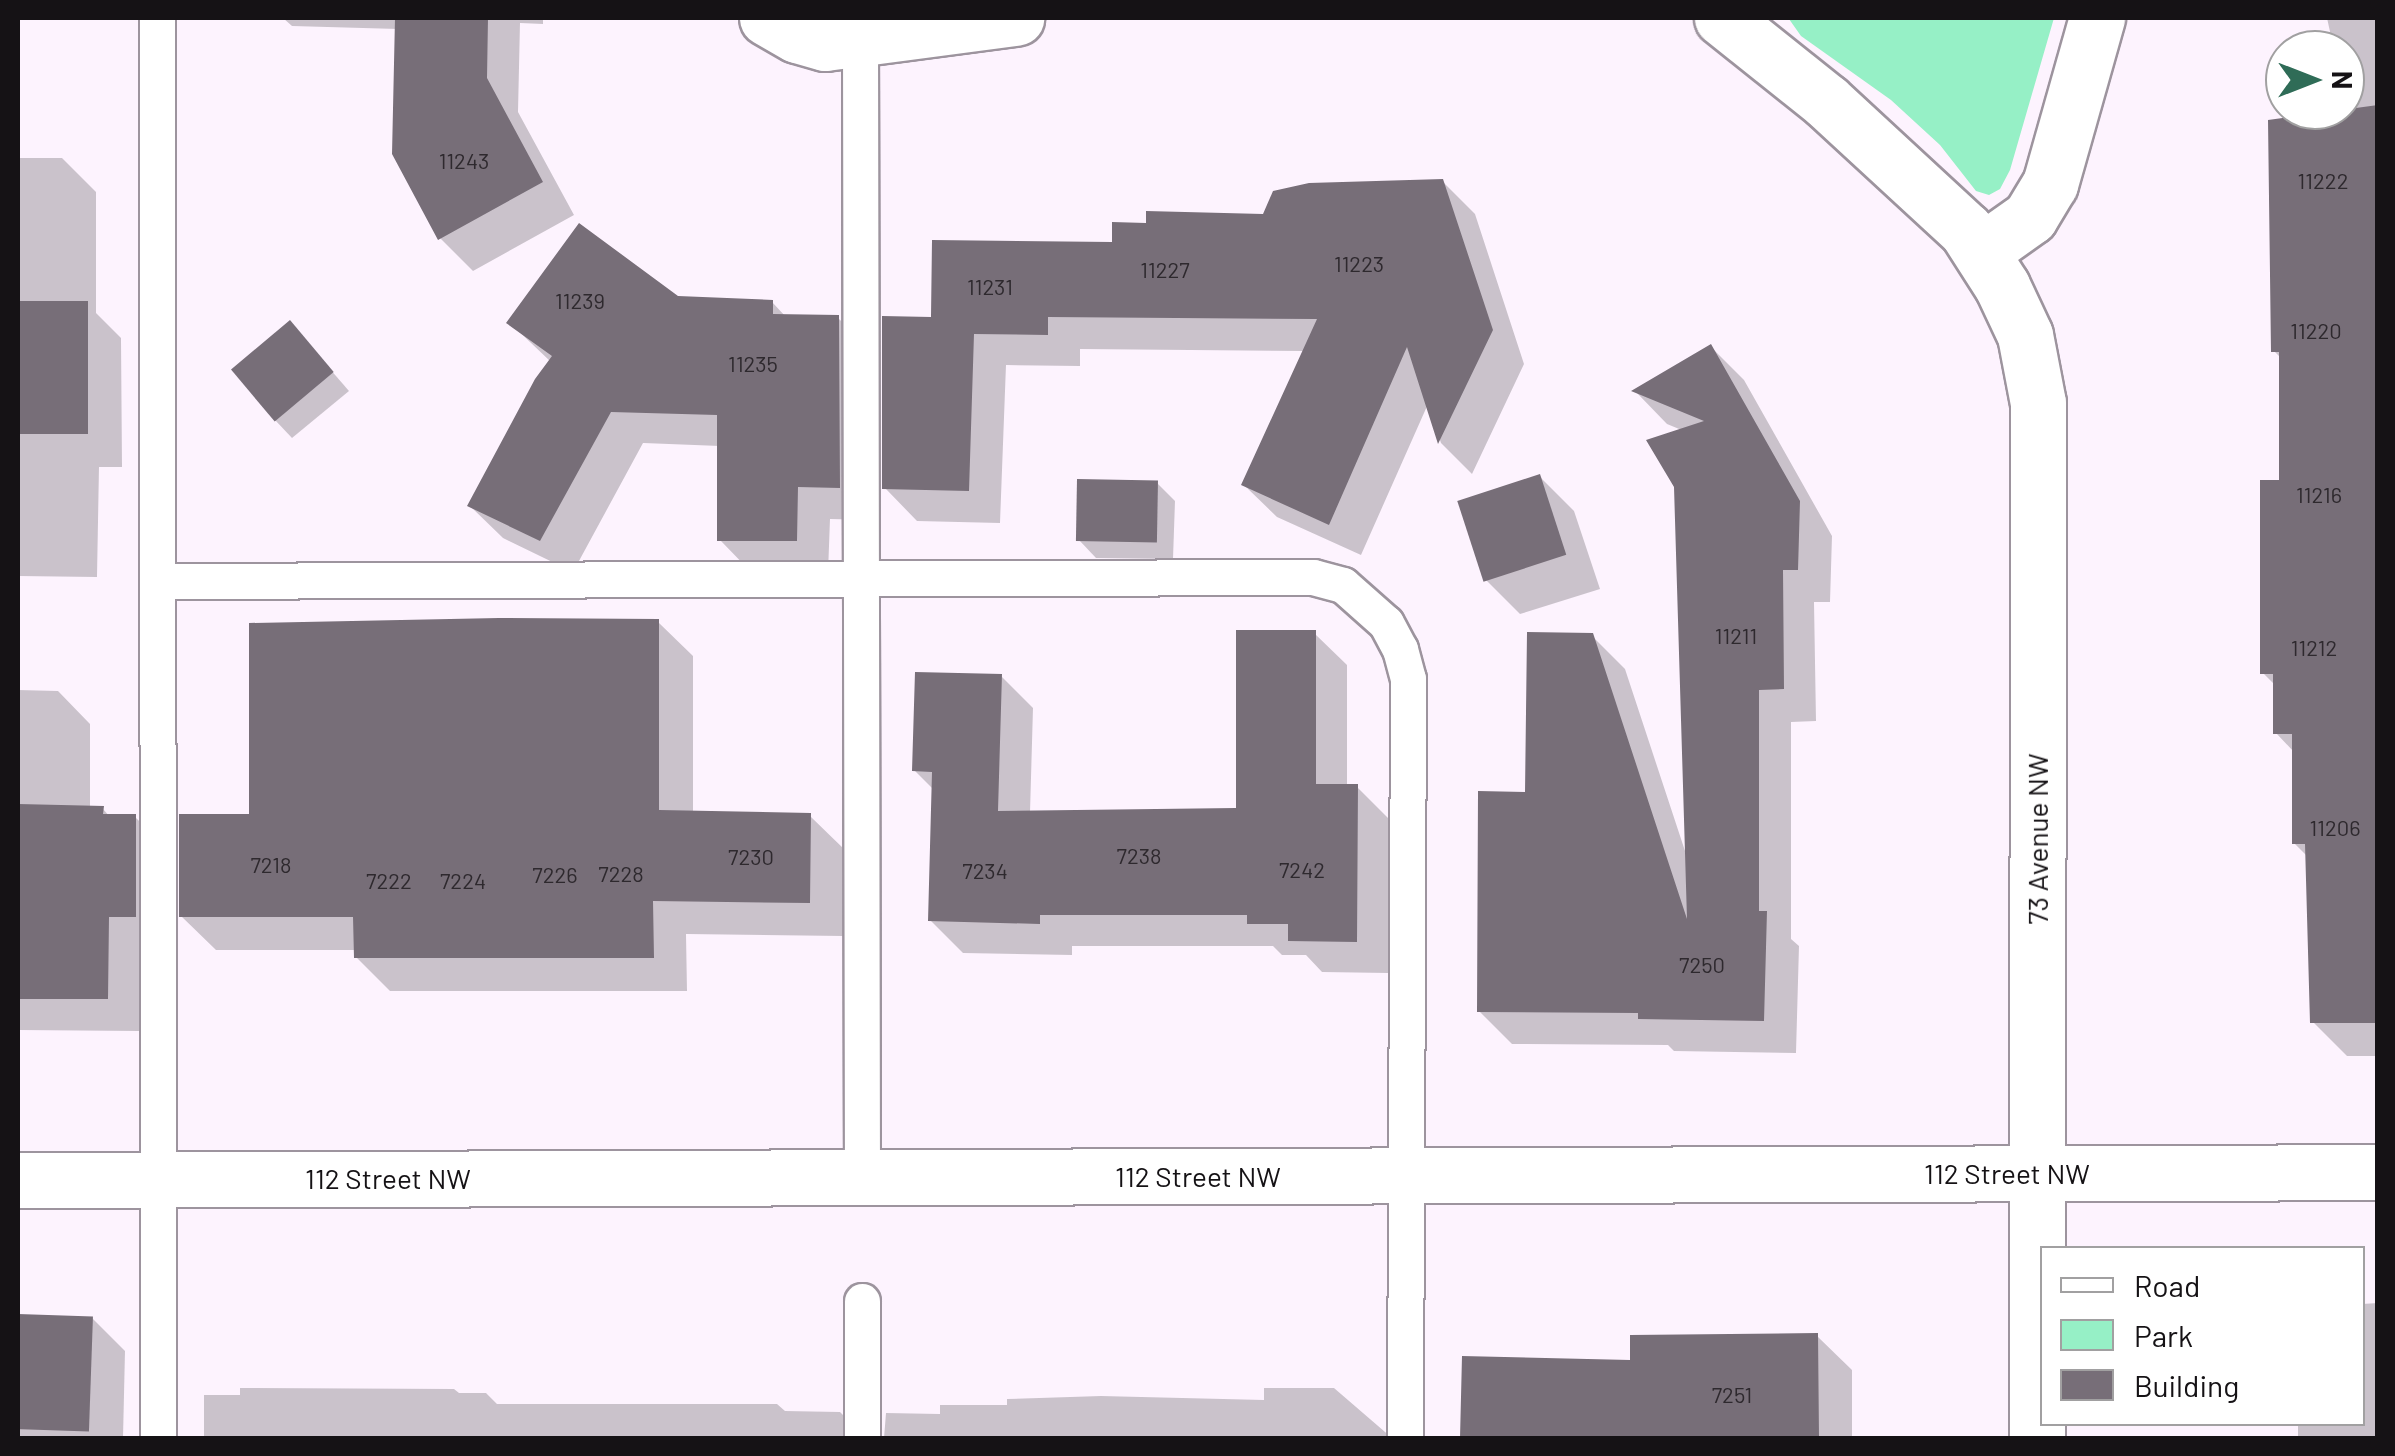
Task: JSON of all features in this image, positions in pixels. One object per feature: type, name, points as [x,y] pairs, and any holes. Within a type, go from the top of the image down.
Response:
[{"type":"street","points":[[767,18],[797,35],[825,43],[1016,18]]},
{"type":"street","points":[[1982,251],[2016,231],[2045,193],[2096,18]]},
{"type":"street","name":"73 Avenue NW","points":[[1732,20],[1927,191],[1982,251],[2025,335],[2038,403],[2037,1438]]},
{"type":"street","name":"112 Street NW","points":[[18,1180],[2378,1172]]},
{"type":"lane","points":[[158,18],[158,1438]]},
{"type":"lane","points":[[860,39],[862,1177]]},
{"type":"lane","points":[[158,580],[1313,578],[1343,584],[1386,623],[1400,649],[1408,679],[1404,1438]]},
{"type":"lane","points":[[862,1301],[862,1438]]},
{"type":"green space","points":[[2054,18],[2010,170],[2000,189],[1989,195],[1976,191],[1940,145],[1891,100],[1801,36],[1789,19]]},
{"type":"building","points":[[395,18],[488,18],[487,78],[543,182],[438,240],[392,154]]},
{"type":"building","points":[[2378,105],[2378,1023],[2310,1023],[2305,844],[2292,844],[2292,734],[2273,734],[2273,674],[2260,674],[2260,480],[2279,480],[2279,352],[2271,352],[2268,130],[2365,130],[2365,107]]},
{"type":"building","points":[[1443,179],[1493,330],[1438,444],[1407,347],[1329,525],[1241,485],[1317,319],[1048,317],[1048,335],[974,334],[969,491],[882,489],[882,316],[931,317],[932,240],[1112,242],[1112,222],[1146,223],[1146,211],[1263,214],[1273,191],[1309,183]]},
{"type":"building","points":[[579,223],[678,296],[773,300],[773,314],[839,315],[840,488],[798,487],[797,541],[717,541],[717,415],[611,412],[540,541],[467,506],[535,379],[552,356],[506,323]]},
{"type":"building","points":[[18,301],[88,301],[88,434],[18,434]]},
{"type":"building","points":[[290,320],[334,372],[275,422],[231,369]]},
{"type":"building","points":[[1711,344],[1800,501],[1798,570],[1783,570],[1784,689],[1759,690],[1759,911],[1767,911],[1764,1021],[1638,1019],[1638,1013],[1477,1012],[1478,791],[1525,792],[1527,632],[1593,633],[1687,919],[1674,487],[1646,440],[1704,421],[1631,391]]},
{"type":"building","points":[[1540,474],[1566,555],[1484,582],[1457,501]]},
{"type":"building","points":[[1077,479],[1158,480],[1157,542],[1076,541]]},
{"type":"building","points":[[659,619],[659,810],[811,813],[810,903],[653,901],[654,958],[354,958],[353,917],[179,917],[179,814],[249,814],[249,623]]},
{"type":"building","points":[[1236,630],[1316,630],[1316,784],[1358,784],[1357,942],[1288,941],[1288,924],[1247,924],[1247,915],[1040,915],[1040,924],[928,921],[932,772],[912,771],[915,672],[1002,674],[998,811],[1236,808]]},
{"type":"building","points":[[18,804],[104,806],[103,814],[136,814],[136,917],[109,917],[108,999],[19,999]]},
{"type":"building","points":[[18,1314],[93,1317],[89,1432],[18,1429]]},
{"type":"building","points":[[1818,1333],[1819,1438],[1460,1438],[1462,1356],[1630,1360],[1630,1335]]}]
